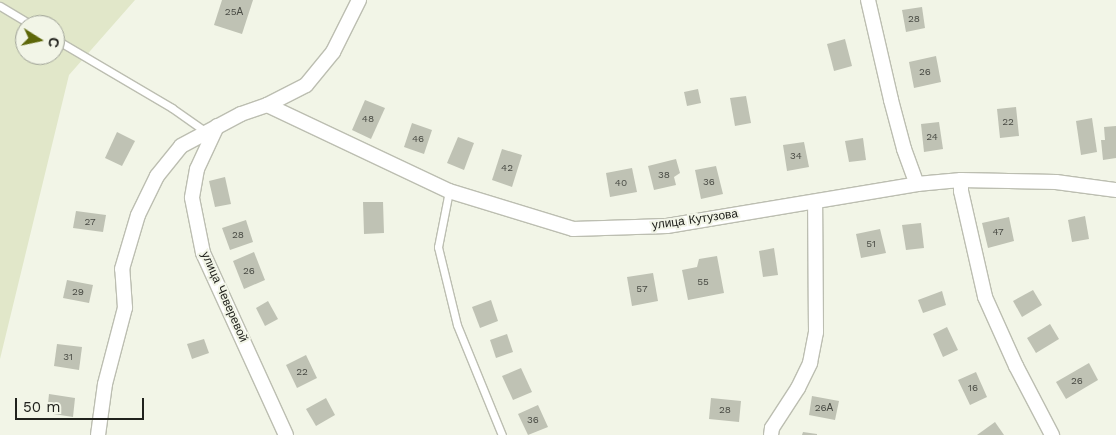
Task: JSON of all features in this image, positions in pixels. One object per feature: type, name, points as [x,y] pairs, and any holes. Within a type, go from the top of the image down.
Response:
[{"type":"street","points":[[98,435],[105,384],[126,308],[122,270],[138,215],[157,176],[181,146],[212,129],[306,85],[333,52],[359,0]]},
{"type":"street","points":[[868,0],[904,149],[917,184]]},
{"type":"street","name":"улица Кутузова","points":[[266,105],[450,191],[573,229],[667,226],[917,184],[961,180],[1056,182],[1116,190]]},
{"type":"street","name":"улица Чеверевой","points":[[212,129],[197,169],[192,198],[204,253],[286,435]]},
{"type":"street","points":[[961,180],[985,297],[1016,366],[1052,435]]},
{"type":"street","points":[[771,435],[772,428],[798,388],[810,363],[816,332],[815,202]]},
{"type":"lane","points":[[0,6],[15,15]]},
{"type":"lane","points":[[65,44],[172,108],[212,129]]},
{"type":"lane","points":[[450,191],[438,247],[456,325],[502,435]]},
{"type":"green space","points":[[0,0],[135,0],[69,75],[0,359]]},
{"type":"building","points":[[222,0],[253,0],[242,34],[214,25]]},
{"type":"building","points":[[922,7],[925,28],[906,32],[902,10]]},
{"type":"building","points":[[845,39],[852,66],[834,71],[827,44]]},
{"type":"building","points":[[936,56],[941,82],[914,88],[909,62]]},
{"type":"building","points":[[698,89],[701,103],[687,106],[684,92]]},
{"type":"building","points":[[746,96],[751,123],[735,126],[730,98]]},
{"type":"building","points":[[365,100],[385,108],[371,139],[352,130]]},
{"type":"building","points":[[1016,107],[1019,136],[1000,138],[997,109]]},
{"type":"building","points":[[1092,118],[1097,152],[1081,155],[1076,121]]},
{"type":"building","points":[[939,122],[943,149],[924,152],[921,124]]},
{"type":"building","points":[[412,123],[432,130],[424,154],[404,147]]},
{"type":"building","points":[[1116,126],[1116,158],[1103,160],[1101,140],[1105,140],[1104,127]]},
{"type":"building","points":[[117,132],[135,141],[122,166],[105,158]]},
{"type":"building","points":[[458,137],[474,143],[464,170],[447,163]]},
{"type":"building","points":[[863,138],[866,160],[849,162],[845,141]]},
{"type":"building","points":[[804,142],[809,167],[787,171],[783,145]]},
{"type":"building","points":[[502,149],[522,155],[512,187],[492,180]]},
{"type":"building","points":[[676,159],[680,173],[674,177],[676,185],[654,190],[648,166]]},
{"type":"building","points":[[716,166],[723,194],[701,199],[695,170]]},
{"type":"building","points":[[632,168],[637,192],[610,197],[606,173]]},
{"type":"building","points":[[225,177],[231,204],[215,207],[209,181]]},
{"type":"building","points":[[363,202],[383,202],[384,233],[364,234]]},
{"type":"building","points":[[76,211],[106,215],[103,232],[73,228]]},
{"type":"building","points":[[1085,216],[1089,239],[1072,242],[1068,220]]},
{"type":"building","points":[[1009,217],[1014,241],[988,248],[982,223]]},
{"type":"building","points":[[246,220],[253,242],[230,250],[222,228]]},
{"type":"building","points":[[921,223],[924,248],[906,250],[902,225]]},
{"type":"building","points":[[880,229],[886,253],[861,258],[856,234]]},
{"type":"building","points":[[774,248],[778,275],[763,277],[759,251]]},
{"type":"building","points":[[254,252],[265,280],[244,289],[233,261]]},
{"type":"building","points":[[717,256],[724,293],[688,300],[682,270],[697,267],[699,259]]},
{"type":"building","points":[[653,273],[658,301],[632,306],[627,277]]},
{"type":"building","points":[[67,280],[93,285],[89,303],[63,298]]},
{"type":"building","points":[[1033,290],[1042,305],[1022,317],[1013,301]]},
{"type":"building","points":[[942,291],[946,305],[923,313],[918,300]]},
{"type":"building","points":[[491,300],[498,321],[480,328],[472,307]]},
{"type":"building","points":[[268,301],[278,319],[265,326],[256,308]]},
{"type":"building","points":[[1050,324],[1059,339],[1036,353],[1027,338]]},
{"type":"building","points":[[947,327],[958,350],[943,357],[933,334]]},
{"type":"building","points":[[507,334],[513,352],[496,358],[490,340]]},
{"type":"building","points":[[204,339],[209,353],[192,359],[187,344]]},
{"type":"building","points":[[57,344],[82,347],[79,370],[54,366]]},
{"type":"building","points":[[306,355],[317,378],[297,388],[286,365]]},
{"type":"building","points":[[1089,363],[1098,380],[1066,399],[1056,382]]},
{"type":"building","points":[[521,368],[532,392],[513,400],[502,376]]},
{"type":"building","points":[[976,372],[987,397],[970,405],[958,380]]},
{"type":"building","points":[[49,394],[75,398],[73,417],[47,413]]},
{"type":"building","points":[[812,396],[839,401],[835,420],[809,415]]},
{"type":"building","points":[[326,398],[335,415],[316,426],[306,409]]},
{"type":"building","points":[[711,398],[741,401],[739,422],[709,419]]},
{"type":"building","points":[[538,405],[548,427],[528,435],[518,414]]},
{"type":"building","points":[[995,422],[1004,435],[977,435]]},
{"type":"building","points":[[803,432],[817,434],[817,435],[802,435]]}]
